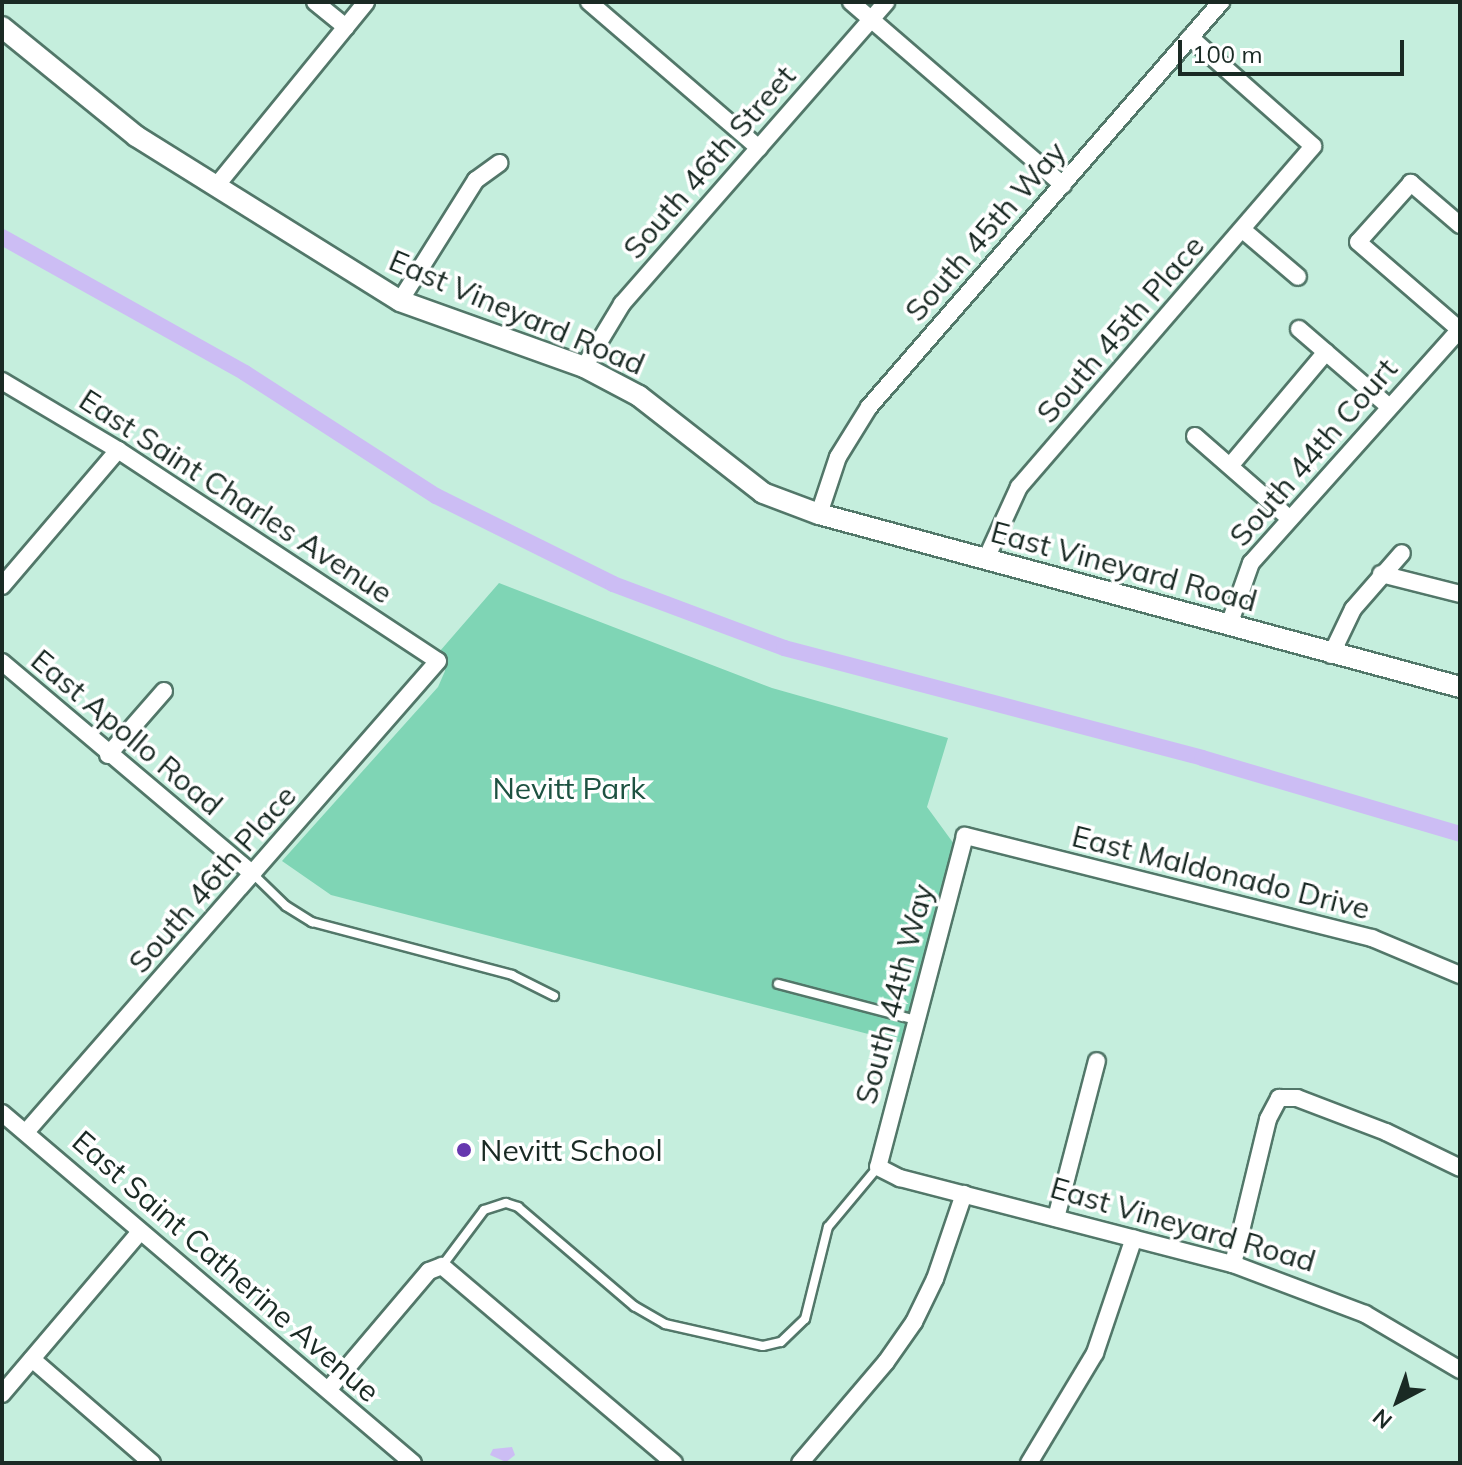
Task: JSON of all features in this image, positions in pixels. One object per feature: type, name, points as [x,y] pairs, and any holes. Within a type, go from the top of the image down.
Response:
[{"type":"street","points":[[315,2],[346,27]]},
{"type":"street","points":[[217,185],[366,2]]},
{"type":"street","points":[[589,2],[759,148]]},
{"type":"street","points":[[851,2],[1063,185]]},
{"type":"street","name":"South 46th Street","points":[[584,367],[622,304],[886,2]]},
{"type":"street","name":"South 45th Way","points":[[819,514],[838,457],[869,407],[1221,2]]},
{"type":"street","name":"East Vineyard Road","points":[[2,27],[111,118],[400,301],[584,367],[639,396],[763,493],[819,514],[1331,655],[1460,687]]},
{"type":"street","name":"South 45th Place","points":[[986,559],[1019,487],[1313,146],[1190,37]]},
{"type":"street","points":[[400,301],[476,180],[499,163]]},
{"type":"street","points":[[1460,225],[1411,183],[1358,242],[1460,329]]},
{"type":"street","points":[[1243,230],[1298,277]]},
{"type":"street","points":[[1299,329],[1387,405]]},
{"type":"street","name":"South 44th Court","points":[[1229,625],[1251,563],[1387,405],[1460,329]]},
{"type":"street","points":[[1230,466],[1326,352]]},
{"type":"street","name":"East Saint Charles Avenue","points":[[2,381],[118,450],[438,661]]},
{"type":"street","points":[[1195,436],[1289,518]]},
{"type":"street","points":[[2,586],[118,450]]},
{"type":"street","points":[[1331,655],[1353,609],[1402,553]]},
{"type":"street","points":[[1381,574],[1460,594]]},
{"type":"street","name":"South 46th Place","points":[[26,1132],[438,661]]},
{"type":"street","name":"East Apollo Road","points":[[2,662],[108,755],[253,874]]},
{"type":"street","points":[[108,755],[164,691]]},
{"type":"street","name":"East Maldonado Drive","points":[[965,836],[1372,938],[1460,975]]},
{"type":"street","name":"South 44th Way","points":[[878,1167],[965,836]]},
{"type":"street","points":[[1056,1218],[1097,1061]]},
{"type":"street","points":[[1233,1264],[1268,1119],[1279,1098],[1297,1098],[1361,1122],[1460,1168]]},
{"type":"street","name":"East Saint Catherine Avenue","points":[[2,1113],[413,1463]]},
{"type":"street","name":"East Vineyard Road","points":[[878,1167],[964,1194],[1233,1264],[1365,1314],[1460,1370]]},
{"type":"street","points":[[800,1463],[886,1362],[914,1322],[935,1279],[964,1194]]},
{"type":"street","points":[[2,1394],[140,1232]]},
{"type":"street","points":[[1029,1463],[1095,1353],[1134,1238]]},
{"type":"street","points":[[328,1390],[429,1271],[442,1266],[674,1463]]},
{"type":"street","points":[[32,1359],[152,1463]]},
{"type":"lane","points":[[253,874],[286,906],[312,922],[512,975],[554,996]]},
{"type":"lane","points":[[778,984],[916,1020]]},
{"type":"lane","points":[[442,1266],[484,1210],[506,1203],[518,1207],[634,1306],[665,1324],[763,1346],[781,1342],[805,1319],[828,1227],[878,1167]]},
{"type":"green space","name":"Nevitt Park","points":[[499,583],[772,688],[948,738],[927,807],[954,844],[903,1043],[331,895],[282,861],[438,687],[445,671],[440,651]]},
{"type":"shaded area","points":[[512,1447],[515,1455],[506,1462],[490,1455],[493,1449]]},
{"type":"waterway","points":[[2,237],[245,373],[436,496],[613,584],[784,648],[1202,758],[1460,834]]},
{"type":"place","name":"Nevitt School","points":[[464,1150]]}]
